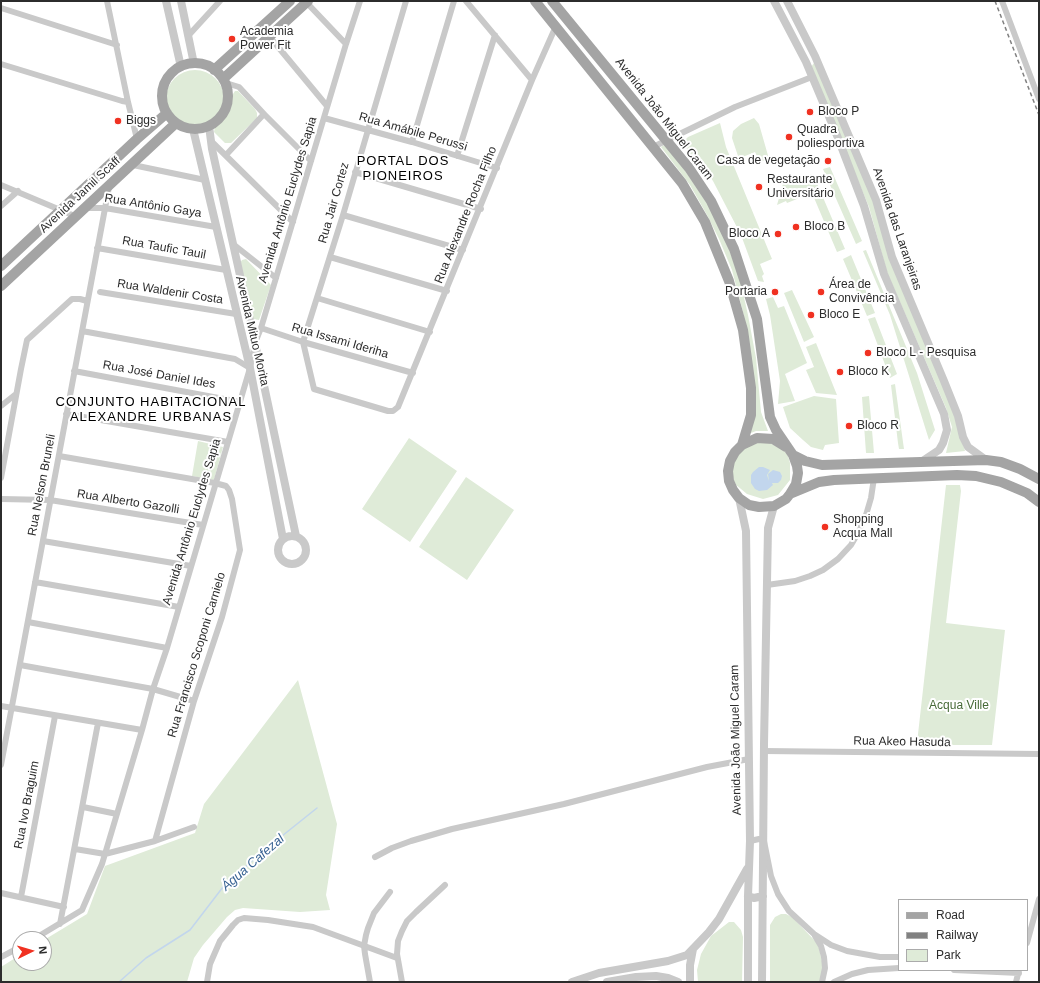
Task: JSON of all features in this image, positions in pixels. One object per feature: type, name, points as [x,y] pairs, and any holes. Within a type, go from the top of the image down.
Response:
[{"type":"main road","points":[[214,70],[290,1]]},
{"type":"main road","points":[[535,1],[682,184],[705,222],[729,281],[742,330],[751,388],[752,415],[742,445]]},
{"type":"main road","name":"Avenida João Miguel Caram","points":[[552,1],[689,168],[711,201],[734,249],[757,319],[770,416],[786,447]]},
{"type":"main road","points":[[224,81],[269,36],[307,2]]},
{"type":"main road","points":[[194,64],[205,65],[214,70],[224,81],[228,100],[225,111],[218,120],[202,129],[184,128],[176,123],[167,113],[163,103],[163,92],[166,82],[172,73],[181,67],[194,64]]},
{"type":"main road","name":"Avenida Jamil Scaff","points":[[1,266],[137,139],[167,113]]},
{"type":"main road","name":"Avenida Jamil Scaff","points":[[1,286],[133,165],[176,123]]},
{"type":"main road","points":[[765,438],[780,442],[786,447],[793,455],[797,466],[797,478],[790,494],[786,499],[774,506],[759,507],[749,505],[739,498],[729,481],[728,471],[730,461],[735,452],[750,440],[765,438]]},
{"type":"main road","points":[[793,455],[805,461],[822,465],[986,460],[1001,462],[1020,469],[1039,479]]},
{"type":"main road","points":[[790,494],[819,482],[834,480],[957,475],[976,476],[1001,482],[1027,493],[1039,502]]},
{"type":"street","points":[[107,1],[137,139]]},
{"type":"street","points":[[166,1],[181,67]]},
{"type":"street","points":[[181,1],[194,64]]},
{"type":"street","points":[[188,36],[220,1]]},
{"type":"street","name":"Avenida Antônio Euclydes Sapia","points":[[60,924],[82,910],[102,864],[153,689],[167,648],[240,402],[256,343],[360,1]]},
{"type":"street","name":"Rua Jair Cortez","points":[[303,342],[343,215],[406,1]]},
{"type":"street","points":[[412,142],[454,1]]},
{"type":"street","points":[[466,1],[532,80]]},
{"type":"street","name":"Avenida das Laranjeiras","points":[[774,1],[806,62],[838,138],[864,206],[884,274],[944,414],[947,430],[944,443],[939,450],[919,463]]},
{"type":"street","name":"Avenida das Laranjeiras","points":[[787,1],[815,56],[873,193],[892,258],[958,416],[963,437],[968,447],[986,460]]},
{"type":"street","points":[[1002,1],[1039,99]]},
{"type":"street","points":[[307,2],[346,44]]},
{"type":"street","points":[[1,8],[117,45]]},
{"type":"street","name":"Rua Alexandre Rocha Filho","points":[[303,342],[314,389],[388,411],[394,411],[398,407],[464,250],[532,80],[556,26]]},
{"type":"street","points":[[269,36],[327,106]]},
{"type":"street","points":[[457,156],[495,36]]},
{"type":"street","points":[[1,64],[122,102],[128,102]]},
{"type":"street","points":[[653,147],[735,107],[812,77]]},
{"type":"street","points":[[224,81],[239,87],[311,161]]},
{"type":"street","points":[[226,155],[264,114]]},
{"type":"street","name":"Rua Amábile Perussi","points":[[324,118],[412,142],[497,168]]},
{"type":"street","name":"Avenida Mituo Morita","points":[[209,126],[210,141],[256,343],[296,536]]},
{"type":"street","name":"Avenida Mituo Morita","points":[[193,129],[250,368],[283,539]]},
{"type":"street","points":[[210,141],[293,222]]},
{"type":"street","points":[[133,165],[205,180]]},
{"type":"street","points":[[355,172],[480,209]]},
{"type":"street","points":[[1,185],[77,217]]},
{"type":"street","name":"Rua Nelson Bruneli","points":[[1,764],[109,187]]},
{"type":"street","points":[[1,206],[18,191]]},
{"type":"street","name":"Rua Antônio Gaya","points":[[86,208],[105,208],[216,227]]},
{"type":"street","points":[[343,215],[464,250]]},
{"type":"street","points":[[232,243],[276,278]]},
{"type":"street","name":"Rua Taufic Tauil","points":[[98,248],[226,270]]},
{"type":"street","points":[[330,256],[447,291]]},
{"type":"street","name":"Rua Waldenir Costa","points":[[100,292],[236,314]]},
{"type":"street","points":[[317,298],[430,332]]},
{"type":"street","points":[[1,478],[16,394],[28,340],[72,299],[88,301]]},
{"type":"street","name":"Rua Issami Ideriha","points":[[261,328],[303,342],[413,373]]},
{"type":"street","points":[[82,331],[235,359],[250,368]]},
{"type":"street","name":"Rua José Daniel Ides","points":[[74,371],[240,402]]},
{"type":"street","points":[[1,406],[16,394]]},
{"type":"street","points":[[66,414],[228,442]]},
{"type":"street","points":[[59,456],[216,483]]},
{"type":"street","points":[[767,585],[795,581],[810,576],[823,570],[838,559],[851,545],[858,533],[866,515],[871,498],[874,478]]},
{"type":"street","name":"Rua Francisco Scoponi Carnielo","points":[[155,841],[194,701],[222,617],[240,550],[231,494],[226,486],[216,483]]},
{"type":"street","name":"Avenida João Miguel Caram","points":[[739,498],[746,531],[750,840],[748,867],[748,982]]},
{"type":"street","name":"Rua Alberto Gazolli","points":[[1,499],[50,500],[203,525]]},
{"type":"street","points":[[762,982],[768,528],[774,506]]},
{"type":"street","points":[[289,535],[302,539],[306,545],[306,553],[301,561],[294,564],[287,563],[278,554],[279,545],[283,539],[289,535]]},
{"type":"street","points":[[43,541],[191,566]]},
{"type":"street","points":[[35,582],[178,607]]},
{"type":"street","points":[[28,622],[167,648]]},
{"type":"street","points":[[20,665],[153,689],[194,701]]},
{"type":"street","points":[[1,706],[11,709],[142,730]]},
{"type":"street","name":"Rua Ivo Braguim","points":[[21,897],[55,716]]},
{"type":"street","points":[[48,931],[60,924],[98,723]]},
{"type":"street","name":"Rua Akeo Hasuda","points":[[764,751],[1039,754]]},
{"type":"street","points":[[375,857],[392,848],[411,841],[452,829],[556,806],[707,767],[749,759]]},
{"type":"street","points":[[83,807],[117,814]]},
{"type":"street","points":[[75,848],[105,854],[155,841],[194,827]]},
{"type":"street","points":[[750,840],[760,839],[764,841]]},
{"type":"street","points":[[764,841],[771,876],[778,894],[789,911],[814,934],[831,945],[847,951],[880,957],[898,958]]},
{"type":"street","points":[[572,982],[605,972],[679,958],[687,955],[719,919],[748,867]]},
{"type":"street","points":[[402,982],[397,958],[398,941],[402,931],[407,922],[445,885]]},
{"type":"street","points":[[370,982],[364,946],[368,928],[374,913],[390,892]]},
{"type":"street","points":[[1,893],[64,907]]},
{"type":"street","points":[[748,896],[754,898],[763,896]]},
{"type":"street","points":[[1028,939],[1039,899]]},
{"type":"street","points":[[207,982],[210,964],[220,941],[233,925],[244,918],[313,927],[397,958]]},
{"type":"street","points":[[814,934],[821,946],[824,957],[825,968],[822,982]]},
{"type":"street","points":[[690,982],[690,965],[694,948]]},
{"type":"street","points":[[1,957],[12,951]]},
{"type":"street","points":[[834,982],[852,974],[868,970],[898,968]]},
{"type":"street","points":[[1016,982],[1019,971]]},
{"type":"street","points":[[607,982],[636,976],[656,976],[668,978],[678,982]]},
{"type":"green space","points":[[814,63],[874,200],[957,422],[965,451],[946,453],[952,427],[946,408],[887,272],[869,207],[811,67]]},
{"type":"green space","points":[[189,70],[201,70],[216,78],[224,93],[224,105],[216,120],[201,128],[189,128],[174,120],[166,105],[166,93],[174,78]]},
{"type":"green space","points":[[235,91],[238,91],[255,109],[257,118],[231,143],[225,143],[214,132],[215,126],[227,113]]},
{"type":"green space","points":[[754,118],[759,124],[769,159],[760,162],[755,152],[740,158],[732,138],[733,131],[741,124]]},
{"type":"green space","points":[[720,123],[726,147],[772,259],[760,264],[764,274],[762,276],[764,282],[758,281],[741,235],[713,181],[700,162],[697,164],[685,146],[685,140],[688,137]]},
{"type":"green space","points":[[664,145],[675,156],[711,209],[729,249],[741,284],[748,315],[756,358],[761,412],[768,431],[756,431],[751,433],[744,316],[732,270],[707,215],[690,185],[661,147]]},
{"type":"green space","points":[[830,167],[862,241],[856,244],[823,169]]},
{"type":"green space","points":[[813,174],[845,249],[837,252],[812,193],[787,203],[786,201],[777,205],[784,180]]},
{"type":"green space","points":[[866,250],[917,373],[935,430],[929,440],[890,315],[863,251]]},
{"type":"green space","points":[[851,255],[875,313],[867,316],[843,259]]},
{"type":"green space","points":[[246,259],[271,285],[259,320],[253,319],[240,263],[242,260]]},
{"type":"green space","points":[[792,290],[814,337],[804,342],[784,293]]},
{"type":"green space","points":[[773,297],[778,308],[784,306],[807,363],[785,374],[795,401],[778,404],[780,381],[770,315],[766,299]]},
{"type":"green space","points":[[875,317],[897,374],[890,378],[868,319]]},
{"type":"green space","points":[[816,343],[837,395],[816,393],[806,370],[814,367],[806,347]]},
{"type":"green space","points":[[895,384],[904,449],[899,449],[898,443],[891,385]]},
{"type":"green space","points":[[814,396],[836,399],[839,443],[825,445],[823,450],[811,447],[790,428],[783,407]]},
{"type":"green space","points":[[869,396],[874,453],[866,453],[862,397]]},
{"type":"green space","points":[[409,438],[457,471],[410,542],[362,509]]},
{"type":"green space","points":[[198,441],[223,447],[214,480],[192,476]]},
{"type":"green space","points":[[768,442],[784,450],[788,456],[790,463],[790,480],[778,495],[763,499],[747,494],[736,485],[732,472],[735,458],[746,444]]},
{"type":"green space","points":[[466,477],[514,510],[467,580],[419,547]]},
{"type":"green space","name":"Acqua Ville","points":[[946,485],[960,485],[961,491],[946,623],[1005,630],[992,745],[925,745],[917,743]]},
{"type":"green space","points":[[298,680],[337,824],[326,895],[330,910],[300,912],[243,908],[235,910],[203,945],[194,958],[187,982],[1,982],[1,967],[12,960],[12,971],[52,971],[52,935],[87,914],[105,866],[195,833],[204,804]]},
{"type":"green space","points":[[781,914],[786,914],[792,917],[818,944],[823,966],[820,982],[770,982],[770,925],[775,917]]},
{"type":"green space","points":[[729,922],[734,922],[741,930],[743,937],[742,982],[698,982],[697,970],[701,954],[711,936]]},
{"type":"water","points":[[759,467],[770,470],[767,475],[769,481],[768,474],[773,470],[780,472],[782,476],[781,480],[778,483],[772,483],[773,485],[767,490],[759,491],[755,489],[751,483],[751,475]]},
{"type":"waterway","name":"Água Cafezal","points":[[119,982],[146,958],[190,930],[223,887],[262,852],[317,808]]},
{"type":"railway","points":[[995,1],[1039,115]]},
{"type":"place","name":"Academia Power Fit","points":[[232,39]]},
{"type":"place","name":"Bloco P","points":[[810,112]]},
{"type":"place","name":"Biggs","points":[[118,121]]},
{"type":"place","name":"Quadra poliesportiva","points":[[789,137]]},
{"type":"place","name":"Casa de vegetação","points":[[828,161]]},
{"type":"place","name":"Restaurante Universitário","points":[[759,187]]},
{"type":"place","name":"Bloco B","points":[[796,227]]},
{"type":"place","name":"Bloco A","points":[[778,234]]},
{"type":"place","name":"Portaria","points":[[775,292]]},
{"type":"place","name":"Área de Convivência","points":[[821,292]]},
{"type":"place","name":"Bloco E","points":[[811,315]]},
{"type":"place","name":"Bloco L - Pesquisa","points":[[868,353]]},
{"type":"place","name":"Bloco K","points":[[840,372]]},
{"type":"place","name":"Bloco R","points":[[849,426]]},
{"type":"place","name":"Shopping Acqua Mall","points":[[825,527]]},
{"type":"district","name":"PORTAL DOS PIONEIROS","points":[[403,168]]},
{"type":"district","name":"CONJUNTO HABITACIONAL ALEXANDRE URBANAS","points":[[151,410]]}]
